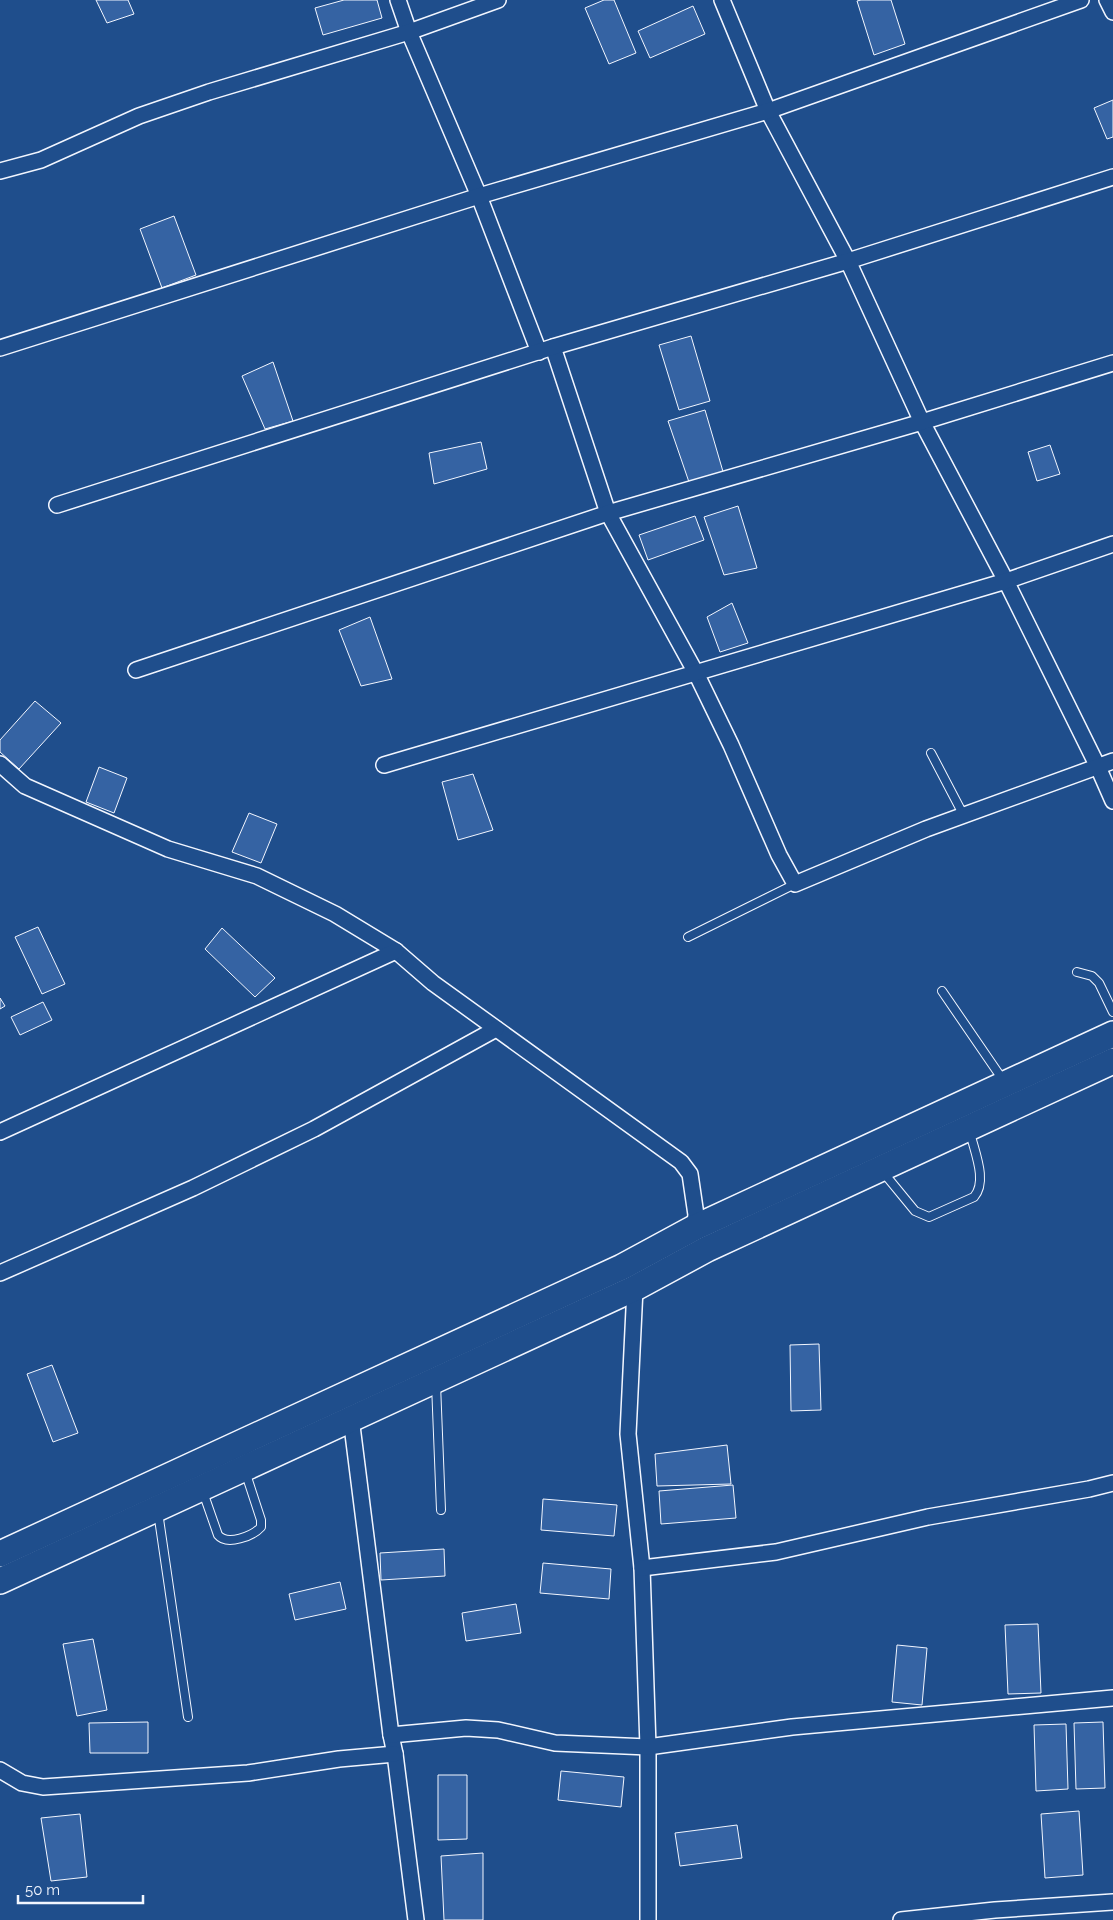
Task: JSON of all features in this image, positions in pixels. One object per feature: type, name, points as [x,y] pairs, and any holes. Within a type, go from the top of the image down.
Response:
[{"type":"highway","points":[[0,1554],[622,1267],[694,1228],[1113,1034]]},
{"type":"highway","points":[[0,1581],[636,1288],[707,1249],[1113,1061]]},
{"type":"street","points":[[398,0],[409,32],[546,349],[608,513],[696,673],[731,745],[779,854],[795,884],[926,829],[1113,761]]},
{"type":"street","points":[[0,171],[41,160],[138,116],[209,92],[409,32],[498,0]]},
{"type":"street","points":[[722,0],[768,111],[848,261],[922,422],[1006,581],[1113,801]]},
{"type":"street","points":[[0,348],[479,196],[768,111],[1081,0]]},
{"type":"street","points":[[1107,0],[1113,12]]},
{"type":"street","points":[[57,505],[546,349],[848,261],[1113,177]]},
{"type":"street","points":[[136,670],[608,513],[922,422],[1113,363]]},
{"type":"street","points":[[384,765],[1006,581],[1113,544]]},
{"type":"street","points":[[0,764],[25,786],[168,849],[257,876],[335,914],[396,952],[496,1029],[681,1162],[690,1174],[696,1215],[694,1228]]},
{"type":"street","points":[[0,1132],[396,952]]},
{"type":"street","points":[[0,1273],[193,1188],[314,1129],[496,1029]]},
{"type":"street","points":[[636,1288],[628,1434],[642,1568],[648,1747],[648,1920]]},
{"type":"street","points":[[351,1418],[390,1735],[395,1754],[416,1920]]},
{"type":"street","points":[[642,1568],[776,1552],[928,1517],[1113,1484]]},
{"type":"street","points":[[390,1735],[466,1728],[498,1730],[555,1744],[648,1747],[792,1727],[1113,1698]]},
{"type":"street","points":[[0,1770],[22,1783],[43,1787],[248,1773],[339,1759],[395,1754]]},
{"type":"street","points":[[901,1920],[995,1910],[1113,1902]]},
{"type":"lane","points":[[931,753],[964,816]]},
{"type":"lane","points":[[688,937],[795,884]]},
{"type":"lane","points":[[1077,972],[1092,976],[1099,982],[1113,1012]]},
{"type":"lane","points":[[942,991],[1005,1084]]},
{"type":"lane","points":[[880,1169],[915,1211],[921,1215],[929,1217],[974,1197],[979,1191],[981,1183],[969,1128]]},
{"type":"lane","points":[[436,1379],[441,1510]]},
{"type":"lane","points":[[202,1488],[221,1539],[230,1541],[256,1533],[261,1527],[260,1520],[244,1468]]},
{"type":"lane","points":[[157,1508],[188,1717]]},
{"type":"building","points":[[96,0],[128,0],[134,14],[107,23]]},
{"type":"building","points":[[344,0],[377,0],[382,18],[323,35],[315,8]]},
{"type":"building","points":[[604,0],[614,0],[636,53],[609,64],[585,8]]},
{"type":"building","points":[[891,0],[905,44],[874,55],[857,1]]},
{"type":"building","points":[[693,6],[705,34],[650,58],[638,31]]},
{"type":"building","points":[[1113,100],[1113,137],[1107,139],[1094,108]]},
{"type":"building","points":[[174,216],[196,275],[162,288],[140,229]]},
{"type":"building","points":[[691,336],[710,401],[679,410],[659,345]]},
{"type":"building","points":[[273,362],[293,421],[265,429],[242,376]]},
{"type":"building","points":[[705,410],[724,475],[690,485],[668,421]]},
{"type":"building","points":[[481,442],[487,469],[434,484],[429,453]]},
{"type":"building","points":[[1050,445],[1060,474],[1037,481],[1028,452]]},
{"type":"building","points":[[738,506],[757,568],[724,575],[704,517]]},
{"type":"building","points":[[695,516],[704,540],[648,560],[639,535]]},
{"type":"building","points":[[732,603],[748,643],[720,652],[707,617]]},
{"type":"building","points":[[370,617],[392,679],[361,686],[339,630]]},
{"type":"building","points":[[35,701],[61,723],[19,769],[0,752],[0,740]]},
{"type":"building","points":[[99,767],[127,778],[114,813],[86,802]]},
{"type":"building","points":[[473,774],[493,830],[458,840],[442,782]]},
{"type":"building","points":[[249,813],[277,824],[261,863],[232,852]]},
{"type":"building","points":[[38,927],[65,984],[42,994],[15,937]]},
{"type":"building","points":[[222,928],[275,978],[255,997],[205,949]]},
{"type":"building","points":[[0,998],[5,1006],[0,1009]]},
{"type":"building","points":[[43,1002],[52,1020],[20,1035],[11,1017]]},
{"type":"building","points":[[819,1344],[821,1410],[791,1411],[790,1345]]},
{"type":"building","points":[[52,1365],[78,1433],[53,1442],[27,1374]]},
{"type":"building","points":[[727,1445],[731,1484],[657,1486],[655,1454]]},
{"type":"building","points":[[733,1485],[736,1518],[661,1524],[659,1491]]},
{"type":"building","points":[[543,1499],[617,1505],[614,1536],[541,1530]]},
{"type":"building","points":[[444,1549],[445,1576],[381,1580],[380,1553]]},
{"type":"building","points":[[543,1563],[611,1569],[609,1599],[540,1593]]},
{"type":"building","points":[[340,1582],[346,1609],[295,1620],[289,1594]]},
{"type":"building","points":[[516,1604],[521,1633],[466,1641],[462,1613]]},
{"type":"building","points":[[1038,1624],[1041,1693],[1008,1694],[1005,1625]]},
{"type":"building","points":[[93,1639],[107,1710],[77,1716],[63,1644]]},
{"type":"building","points":[[897,1645],[927,1648],[922,1705],[892,1702]]},
{"type":"building","points":[[148,1722],[148,1753],[90,1753],[89,1723]]},
{"type":"building","points":[[1103,1722],[1105,1788],[1076,1789],[1074,1723]]},
{"type":"building","points":[[1066,1724],[1068,1789],[1036,1791],[1034,1725]]},
{"type":"building","points":[[561,1771],[624,1777],[621,1807],[558,1800]]},
{"type":"building","points":[[438,1775],[467,1775],[467,1839],[438,1840]]},
{"type":"building","points":[[1079,1811],[1083,1875],[1045,1878],[1041,1814]]},
{"type":"building","points":[[80,1814],[87,1877],[51,1881],[41,1818]]},
{"type":"building","points":[[737,1825],[742,1858],[680,1866],[675,1833]]},
{"type":"building","points":[[483,1853],[483,1920],[444,1920],[441,1856]]}]
